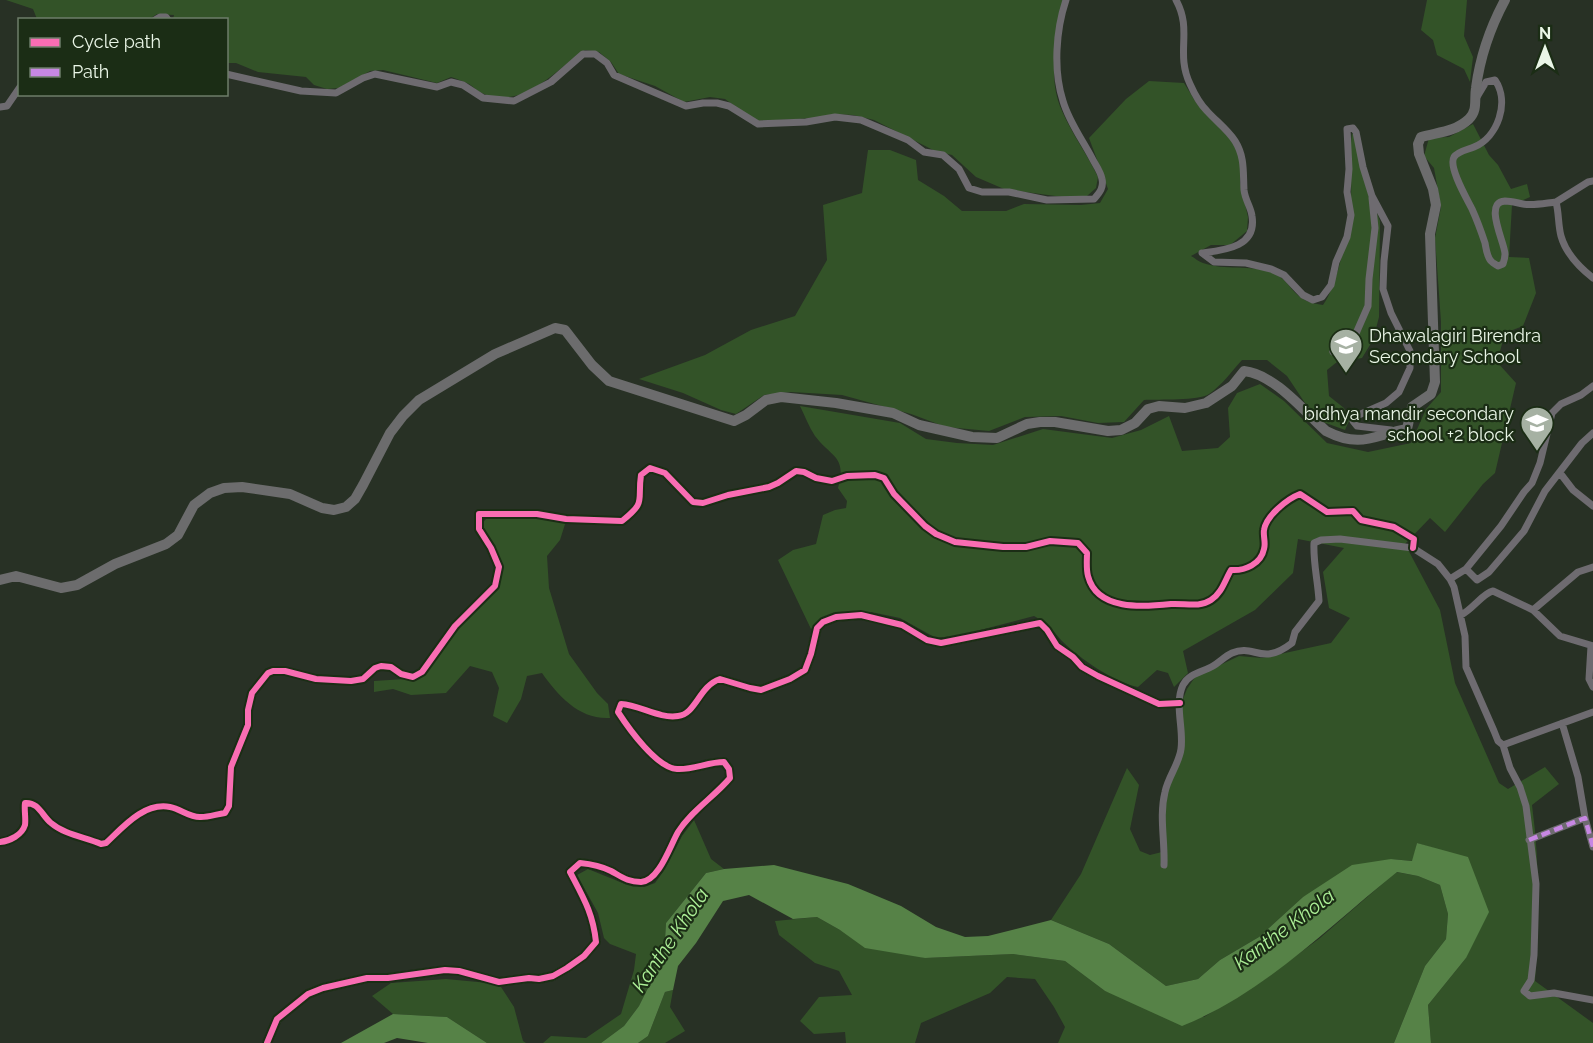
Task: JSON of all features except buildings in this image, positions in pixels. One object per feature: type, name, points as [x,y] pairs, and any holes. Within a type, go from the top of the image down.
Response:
[{"type":"main road","points":[[0,580],[16,576],[61,588],[77,585],[115,564],[166,544],[178,535],[194,505],[210,492],[224,488],[242,487],[290,494],[322,508],[334,510],[346,507],[359,492],[390,433],[418,400],[495,354],[555,328],[565,330],[592,365],[609,381],[679,402],[734,422],[766,400],[781,397],[836,403],[892,414],[919,425],[972,437],[997,438],[1027,424],[1040,422],[1055,422],[1108,431],[1121,430],[1135,423],[1148,409],[1160,406],[1185,408],[1206,404],[1232,386],[1244,371],[1266,379],[1286,393],[1326,431],[1335,435],[1364,440],[1376,439],[1407,429],[1412,407],[1431,394],[1435,382],[1430,234],[1436,205],[1433,189],[1419,154],[1418,144],[1421,137],[1451,131],[1468,120],[1474,112],[1476,88],[1489,32],[1505,0]]},
{"type":"street","points":[[228,74],[288,88],[336,93],[375,74],[437,87],[451,82],[463,85],[483,98],[514,100],[551,82],[583,54],[595,54],[607,63],[614,75],[686,106],[717,103],[729,106],[758,124],[806,122],[835,117],[861,120],[908,140],[924,152],[943,155],[959,169],[969,188],[982,192],[1009,192],[1047,200],[1094,200],[1102,190],[1102,179],[1070,120],[1062,99],[1057,75],[1060,27],[1066,0]]},
{"type":"street","points":[[1176,0],[1183,13],[1185,27],[1183,65],[1204,109],[1234,140],[1241,153],[1246,204],[1252,214],[1253,229],[1248,238],[1238,246],[1202,253],[1214,262],[1246,263],[1271,269],[1284,275],[1303,295],[1313,300],[1322,297],[1331,285],[1336,262],[1347,237],[1351,215],[1347,192],[1350,169],[1347,129],[1353,128],[1356,132],[1372,196],[1388,226],[1383,289],[1391,313],[1410,351],[1410,368],[1399,392],[1386,403],[1354,417],[1353,422],[1357,426],[1396,431]]},
{"type":"street","points":[[1476,99],[1486,82],[1495,80],[1498,84],[1502,110],[1498,122],[1492,133],[1483,141],[1454,156],[1452,161],[1455,173],[1479,224],[1491,261],[1498,266],[1503,264],[1505,254],[1495,209],[1498,204],[1506,201],[1524,205],[1556,202],[1587,182],[1593,181]]},
{"type":"street","points":[[0,107],[7,106],[18,90]]},
{"type":"street","points":[[1333,352],[1354,338],[1368,306],[1375,228],[1372,196]]},
{"type":"street","points":[[1556,202],[1560,235],[1567,250],[1578,267],[1593,278]]},
{"type":"street","points":[[1450,579],[1466,569],[1532,483],[1540,463],[1552,414],[1561,404],[1593,387]]},
{"type":"street","points":[[1466,569],[1477,580],[1489,572],[1524,531],[1545,492],[1582,443],[1593,434]]},
{"type":"street","points":[[0,842],[15,837],[21,831],[25,825],[24,806],[29,802],[43,813],[50,823],[66,833],[101,844],[106,843],[142,812],[161,806],[200,818],[225,813],[229,806],[231,767],[248,725],[248,710],[252,693],[268,673],[285,672],[316,679],[351,681],[363,679],[375,668],[381,666],[391,667],[401,674],[413,677],[422,672],[455,626],[495,586],[499,567],[479,529],[479,514],[537,514],[566,519],[622,521],[637,508],[640,501],[641,475],[650,468],[665,473],[693,502],[703,503],[728,495],[769,487],[796,471],[832,481],[847,476],[875,475],[884,478],[894,494],[925,526],[936,534],[955,542],[1003,547],[1026,547],[1050,541],[1078,543],[1087,553],[1087,575],[1093,589],[1102,598],[1141,607],[1173,604],[1195,605],[1210,600],[1218,594],[1231,570],[1249,568],[1258,560],[1264,552],[1264,530],[1267,523],[1286,502],[1300,494],[1327,512],[1353,511],[1360,520],[1394,527],[1414,539],[1413,548]]},
{"type":"street","points":[[1560,473],[1573,490],[1593,506]]},
{"type":"street","points":[[1532,483],[1545,492]]},
{"type":"street","points":[[1164,865],[1162,814],[1165,790],[1182,748],[1180,703],[1183,686],[1190,677],[1232,653],[1248,651],[1260,655],[1272,655],[1292,644],[1295,632],[1319,601],[1314,543],[1321,540],[1340,539],[1413,548],[1438,564],[1450,579],[1461,615],[1467,655],[1466,667],[1498,741],[1503,745],[1526,806],[1536,884],[1534,956],[1531,980],[1524,991],[1530,996],[1554,993],[1593,1000]]},
{"type":"street","points":[[1533,610],[1578,572],[1593,567]]},
{"type":"street","points":[[1461,615],[1470,610],[1488,592],[1493,591],[1533,610],[1560,636],[1592,646],[1589,679],[1593,687]]},
{"type":"street","points":[[267,1043],[277,1019],[308,994],[339,984],[367,978],[388,978],[445,970],[459,971],[499,982],[539,979],[560,972],[584,956],[596,942],[595,931],[591,913],[570,872],[573,867],[580,863],[596,865],[612,871],[622,879],[632,881],[644,882],[655,877],[678,832],[730,778],[729,769],[723,762],[675,769],[662,764],[627,727],[618,712],[621,704],[666,716],[680,716],[689,712],[706,687],[720,679],[761,690],[790,680],[805,670],[817,628],[823,622],[861,615],[902,625],[927,640],[941,643],[1040,623],[1057,646],[1073,657],[1082,667],[1159,704],[1180,703]]},
{"type":"street","points":[[1503,745],[1593,712]]},
{"type":"street","points":[[1562,723],[1578,777],[1593,847]]},
{"type":"street","points":[[1529,840],[1585,818]]},
{"type":"shaded area","points":[[6,0],[1063,0],[1054,70],[1057,98],[1098,177],[1096,188],[1087,196],[1063,197],[1004,189],[976,177],[952,155],[935,151],[874,120],[853,115],[833,114],[816,118],[756,121],[725,99],[710,97],[684,102],[655,86],[619,74],[611,62],[599,52],[585,50],[539,85],[513,97],[484,94],[469,84],[451,77],[437,83],[383,70],[370,71],[339,88],[327,89],[314,85],[306,77],[258,72],[236,63],[228,63],[228,18],[173,18],[174,15],[157,14],[151,18],[37,18],[33,9]]},
{"type":"shaded area","points":[[1427,0],[1467,0],[1464,36],[1473,57],[1470,82],[1464,69],[1437,55],[1433,40],[1421,30]]},
{"type":"shaded area","points":[[1149,81],[1184,83],[1197,104],[1231,140],[1238,152],[1241,166],[1240,182],[1248,217],[1247,231],[1230,245],[1211,245],[1191,256],[1220,267],[1265,270],[1273,273],[1298,296],[1312,303],[1323,305],[1334,284],[1342,254],[1350,209],[1352,133],[1355,138],[1364,179],[1380,221],[1379,317],[1373,340],[1362,358],[1337,362],[1327,370],[1329,396],[1344,408],[1349,421],[1345,430],[1323,422],[1305,403],[1287,376],[1267,360],[1242,360],[1218,387],[1204,396],[1188,399],[1144,400],[1124,422],[1098,423],[1061,416],[1025,417],[989,431],[946,427],[911,414],[842,395],[791,392],[764,395],[736,414],[639,379],[705,355],[751,330],[795,316],[827,260],[823,205],[862,193],[868,150],[890,150],[916,160],[918,180],[944,196],[962,211],[1006,211],[1024,204],[1100,203],[1108,189],[1089,138],[1126,99]]},
{"type":"shaded area","points":[[1473,124],[1489,155],[1498,165],[1511,189],[1527,184],[1530,197],[1512,205],[1509,257],[1529,258],[1536,293],[1523,326],[1505,333],[1497,362],[1516,383],[1495,473],[1483,484],[1445,532],[1430,518],[1405,544],[1440,610],[1455,683],[1499,783],[1508,789],[1545,767],[1559,784],[1532,805],[1538,893],[1535,981],[1593,1023],[1593,1043],[1431,1043],[1428,1005],[1466,958],[1433,848],[1417,843],[1413,861],[1391,859],[1303,897],[1259,937],[1220,960],[1198,979],[1166,986],[1109,944],[1051,920],[1081,874],[1127,768],[1139,785],[1130,829],[1140,851],[1150,855],[1162,852],[1161,814],[1181,748],[1178,711],[1195,677],[1239,656],[1262,658],[1331,643],[1350,618],[1329,608],[1323,572],[1344,548],[1298,539],[1293,573],[1255,610],[1183,651],[1188,673],[1174,687],[1168,673],[1157,670],[1138,687],[1119,681],[1078,655],[1047,625],[1034,616],[961,635],[936,638],[900,618],[871,612],[835,613],[821,620],[811,629],[778,560],[793,550],[816,544],[823,515],[846,508],[847,501],[838,488],[841,469],[839,463],[815,436],[800,406],[900,423],[926,439],[993,445],[1043,429],[1112,438],[1141,430],[1169,416],[1182,451],[1218,448],[1230,437],[1228,408],[1237,393],[1260,384],[1284,401],[1327,443],[1368,452],[1411,443],[1426,409],[1441,392],[1441,322],[1435,238],[1441,207],[1434,168],[1424,156],[1429,138],[1449,137]]},
{"type":"shaded area","points":[[526,518],[566,521],[560,540],[547,556],[549,588],[569,654],[597,693],[608,704],[610,718],[599,718],[580,711],[555,690],[542,673],[527,676],[521,699],[507,723],[493,716],[499,688],[492,672],[470,666],[446,693],[411,695],[393,689],[374,692],[374,681],[420,678],[446,641],[496,589],[502,572],[499,560],[481,525],[486,519]]},
{"type":"shaded area","points":[[694,820],[711,859],[724,869],[706,873],[666,923],[664,956],[639,1006],[624,1026],[601,1043],[543,1043],[551,1036],[586,1038],[621,1014],[634,970],[636,954],[610,944],[604,938],[598,913],[577,875],[588,869],[625,884],[644,887],[655,883]]},
{"type":"shaded area","points":[[1396,872],[1418,876],[1440,885],[1448,914],[1446,939],[1425,966],[1394,1043],[1058,1043],[1065,1027],[1035,979],[1007,977],[990,993],[921,1023],[915,1043],[846,1043],[845,1032],[814,1034],[800,1021],[819,997],[852,995],[839,971],[815,963],[779,935],[775,921],[817,917],[840,930],[925,958],[1013,954],[1065,961],[1105,991],[1204,1017],[1265,979],[1320,938]]},
{"type":"shaded area","points":[[446,979],[499,984],[514,1007],[523,1041],[526,1043],[487,1043],[447,1017],[393,1014],[372,996],[391,983]]},
{"type":"shaded area","points":[[673,990],[670,1007],[685,1031],[665,1043],[638,1043],[648,1036],[665,992]]},
{"type":"water","name":"Kanthe Khola","points":[[1417,843],[1468,857],[1489,912],[1466,958],[1428,1005],[1431,1043],[1394,1043],[1425,966],[1446,939],[1448,914],[1440,885],[1418,876],[1397,872],[1268,977],[1241,996],[1182,1026],[1105,991],[1065,961],[1013,954],[925,958],[865,948],[817,917],[793,919],[749,895],[723,901],[678,966],[673,990],[665,992],[648,1036],[638,1043],[601,1043],[624,1026],[639,1006],[664,956],[666,923],[706,873],[724,869],[774,865],[848,884],[901,906],[936,927],[965,937],[988,936],[1051,920],[1109,944],[1166,986],[1198,979],[1220,960],[1259,937],[1303,897],[1352,865],[1391,859],[1412,861]]},
{"type":"water","points":[[393,1014],[447,1017],[487,1043],[428,1043],[397,1038],[384,1043],[341,1043]]},
{"type":"marked path","points":[[1529,840],[1585,818],[1593,847]]},
{"type":"cycle path","points":[[0,842],[15,837],[23,829],[25,803],[37,807],[51,823],[62,830],[101,844],[106,843],[127,823],[151,808],[170,807],[197,817],[225,813],[229,806],[231,767],[248,725],[248,710],[252,693],[268,673],[285,671],[316,679],[351,681],[363,679],[375,668],[381,666],[391,667],[401,674],[413,677],[422,672],[455,626],[495,586],[499,567],[479,529],[479,514],[537,514],[566,519],[622,521],[638,505],[641,475],[650,468],[665,473],[693,502],[703,503],[728,495],[769,487],[796,471],[832,481],[847,476],[875,475],[884,478],[894,494],[925,526],[936,534],[955,542],[1003,547],[1026,547],[1050,541],[1078,543],[1087,553],[1087,573],[1093,587],[1101,596],[1111,601],[1135,606],[1197,605],[1211,600],[1221,590],[1231,570],[1247,568],[1260,559],[1265,547],[1264,530],[1269,519],[1283,504],[1300,494],[1327,512],[1353,511],[1361,520],[1394,527],[1414,539],[1413,548]]},
{"type":"cycle path","points":[[267,1043],[277,1019],[308,994],[323,988],[367,978],[388,978],[445,970],[459,971],[499,982],[539,979],[553,976],[584,956],[596,942],[595,932],[587,906],[570,872],[580,863],[584,863],[603,868],[632,881],[647,880],[659,869],[683,824],[730,778],[729,769],[724,762],[677,769],[661,762],[636,737],[618,712],[621,704],[664,716],[678,716],[689,710],[707,687],[720,679],[761,690],[790,679],[805,670],[817,628],[823,622],[836,617],[861,615],[902,625],[927,640],[941,643],[1040,623],[1057,646],[1073,657],[1082,667],[1159,704],[1180,703]]},
{"type":"place","name":"Dhawalagiri Birendra Secondary School","points":[[1346,374]]},
{"type":"place","name":"bidhya mandir secondary school +2 block","points":[[1537,452]]}]
